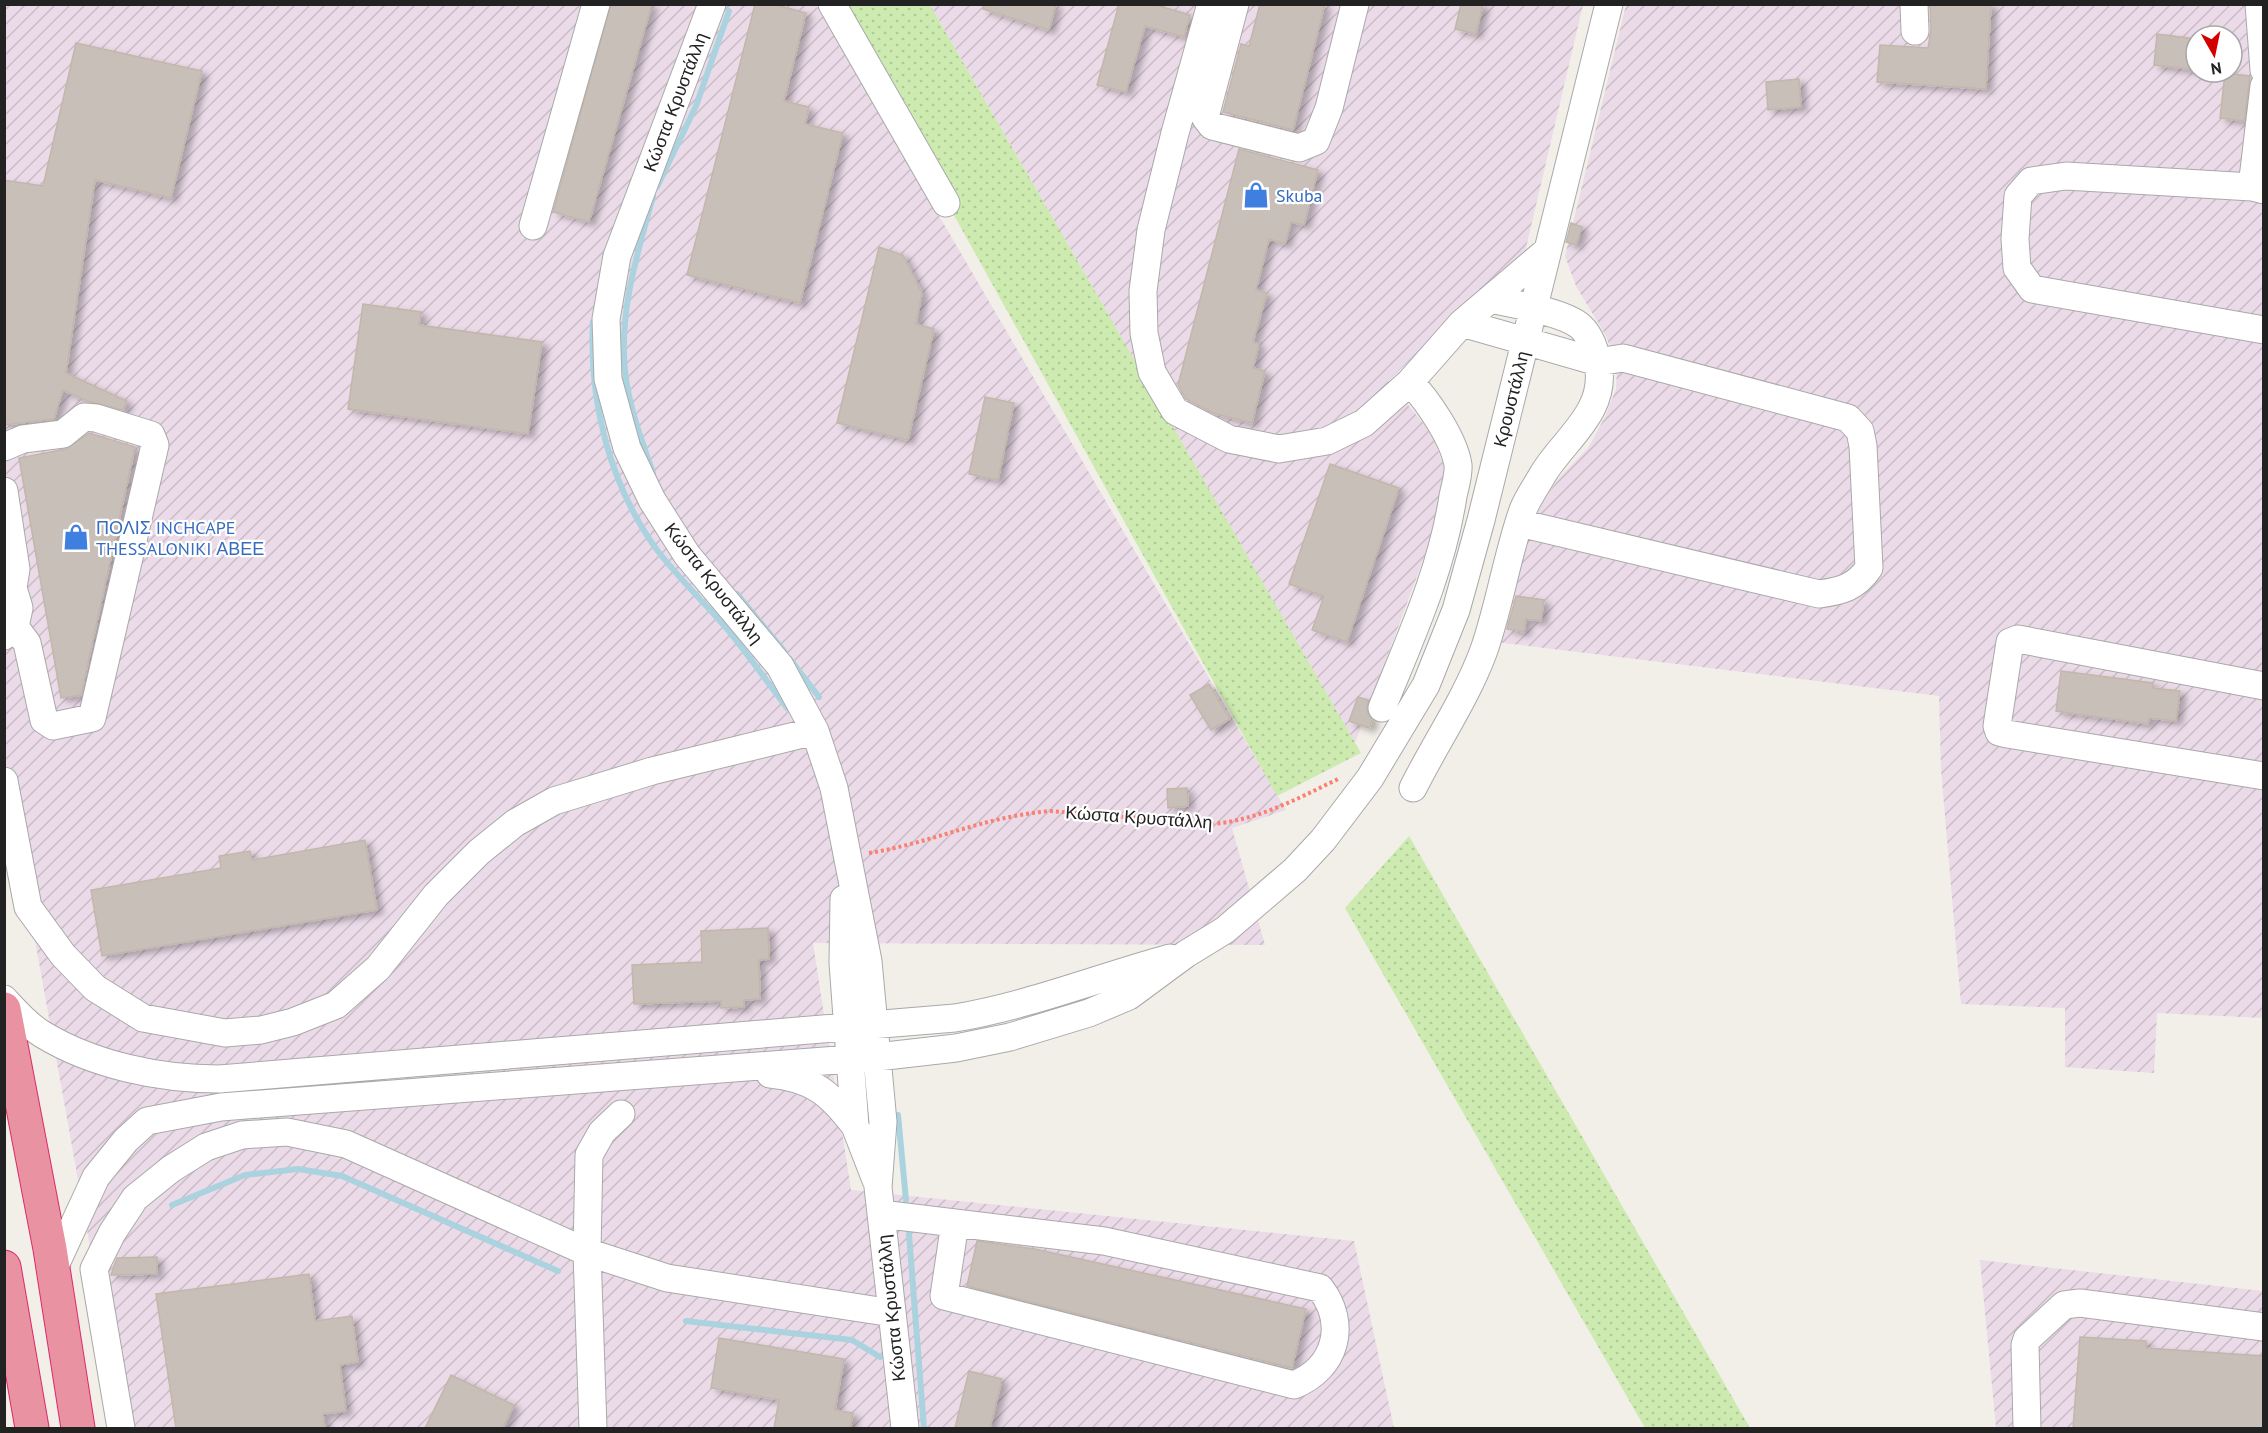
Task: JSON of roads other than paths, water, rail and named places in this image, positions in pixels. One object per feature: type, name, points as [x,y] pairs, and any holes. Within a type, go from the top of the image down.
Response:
[{"type":"highway","points":[[4,1009],[53,1270],[78,1428]]},
{"type":"highway","points":[[4,1267],[32,1428]]},
{"type":"street","points":[[533,226],[596,4]]},
{"type":"street","points":[[832,4],[946,203]]},
{"type":"street","points":[[1211,4],[1151,230],[1143,291],[1144,333],[1152,372],[1175,411],[1229,439],[1279,449],[1327,441],[1364,423],[1410,382],[1462,323],[1548,250]]},
{"type":"street","points":[[1235,4],[1205,117],[1212,126],[1299,148],[1316,141],[1321,130],[1329,108],[1354,4]]},
{"type":"street","name":"Κρουστάλλη","points":[[1186,954],[1225,930],[1294,870],[1336,824],[1357,777],[1426,685],[1456,610],[1609,4]]},
{"type":"street","points":[[1914,4],[1915,32]]},
{"type":"street","points":[[2259,4],[2264,70]]},
{"type":"street","name":"Κώστα Κρυστάλλη","points":[[712,5],[617,256],[606,319],[608,379],[627,448],[652,500],[687,555],[780,666],[815,731],[834,788],[868,961],[883,1122],[878,1186],[905,1428]]},
{"type":"street","points":[[2264,86],[2258,188],[2066,176],[2031,181],[2018,196],[2017,258],[2018,268],[2032,289],[2264,330]]},
{"type":"street","points":[[1413,788],[1454,714],[1483,650],[1524,507],[1548,466],[1581,428],[1592,410],[1600,375],[1589,338],[1579,325],[1534,308],[1490,299]]},
{"type":"street","points":[[1462,323],[1598,362],[1623,358],[1848,418],[1860,431],[1863,446],[1869,568],[1859,583],[1838,592],[1819,594],[1519,523]]},
{"type":"street","points":[[1382,708],[1424,606],[1449,527],[1458,466],[1452,447],[1430,407],[1410,382]]},
{"type":"street","points":[[4,447],[22,439],[63,434],[84,417],[96,418],[151,435],[155,445],[92,718],[53,726],[44,720],[27,644],[10,631],[19,608],[9,584],[16,569],[4,491]]},
{"type":"street","points":[[2264,686],[2018,639],[2010,642],[1997,726],[1999,732],[2007,734],[2264,776]]},
{"type":"street","points":[[4,781],[28,907],[63,955],[95,988],[143,1018],[225,1034],[261,1030],[293,1022],[336,1005],[378,968],[436,895],[479,852],[515,823],[554,801],[652,771],[815,731]]},
{"type":"street","name":"Κώστα Κρυστάλλη","points":[[845,850],[843,963],[855,1126],[878,1186]]},
{"type":"street","points":[[4,999],[41,1033],[104,1062],[188,1079],[243,1077],[875,1026],[997,1011],[1038,1000],[1119,972],[1186,954]]},
{"type":"street","points":[[53,1270],[96,1177],[126,1140],[147,1120],[221,1107],[706,1068],[877,1057],[956,1048],[1047,1027],[1129,996],[1186,954]]},
{"type":"street","points":[[706,1068],[804,1080],[824,1091],[838,1103],[855,1126]]},
{"type":"street","points":[[593,1428],[586,1252],[589,1155],[602,1132],[621,1114]]},
{"type":"street","points":[[121,1428],[94,1269],[112,1233],[135,1198],[171,1168],[206,1147],[242,1135],[287,1132],[346,1144],[586,1252],[667,1278],[892,1313]]},
{"type":"street","points":[[881,1214],[1104,1241],[1320,1288],[1327,1297],[1336,1319],[1335,1342],[1324,1364],[1306,1381],[1294,1385],[944,1296],[955,1223]]},
{"type":"street","points":[[2027,1428],[2025,1345],[2027,1339],[2064,1305],[2080,1303],[2264,1327]]},
{"type":"waterway","points":[[657,187],[696,106],[729,11]]},
{"type":"waterway","points":[[653,197],[634,266],[624,337],[624,361],[629,396],[653,473]]},
{"type":"waterway","points":[[593,322],[595,382],[599,411],[606,441],[626,498],[657,550],[732,635],[787,708]]},
{"type":"waterway","points":[[737,594],[784,651]]},
{"type":"waterway","points":[[790,659],[819,697]]},
{"type":"waterway","points":[[898,1115],[906,1200]]},
{"type":"waterway","points":[[172,1205],[245,1175],[298,1169],[342,1176],[558,1271]]},
{"type":"waterway","points":[[909,1234],[924,1428]]},
{"type":"waterway","points":[[686,1321],[852,1340],[880,1357]]},
{"type":"place","name":"Skuba","points":[[1256,195]]},
{"type":"place","name":"ΠΟΛΙΣ INCHCAPE THESSALONIKI ΑΒΕΕ","points":[[76,537]]}]
